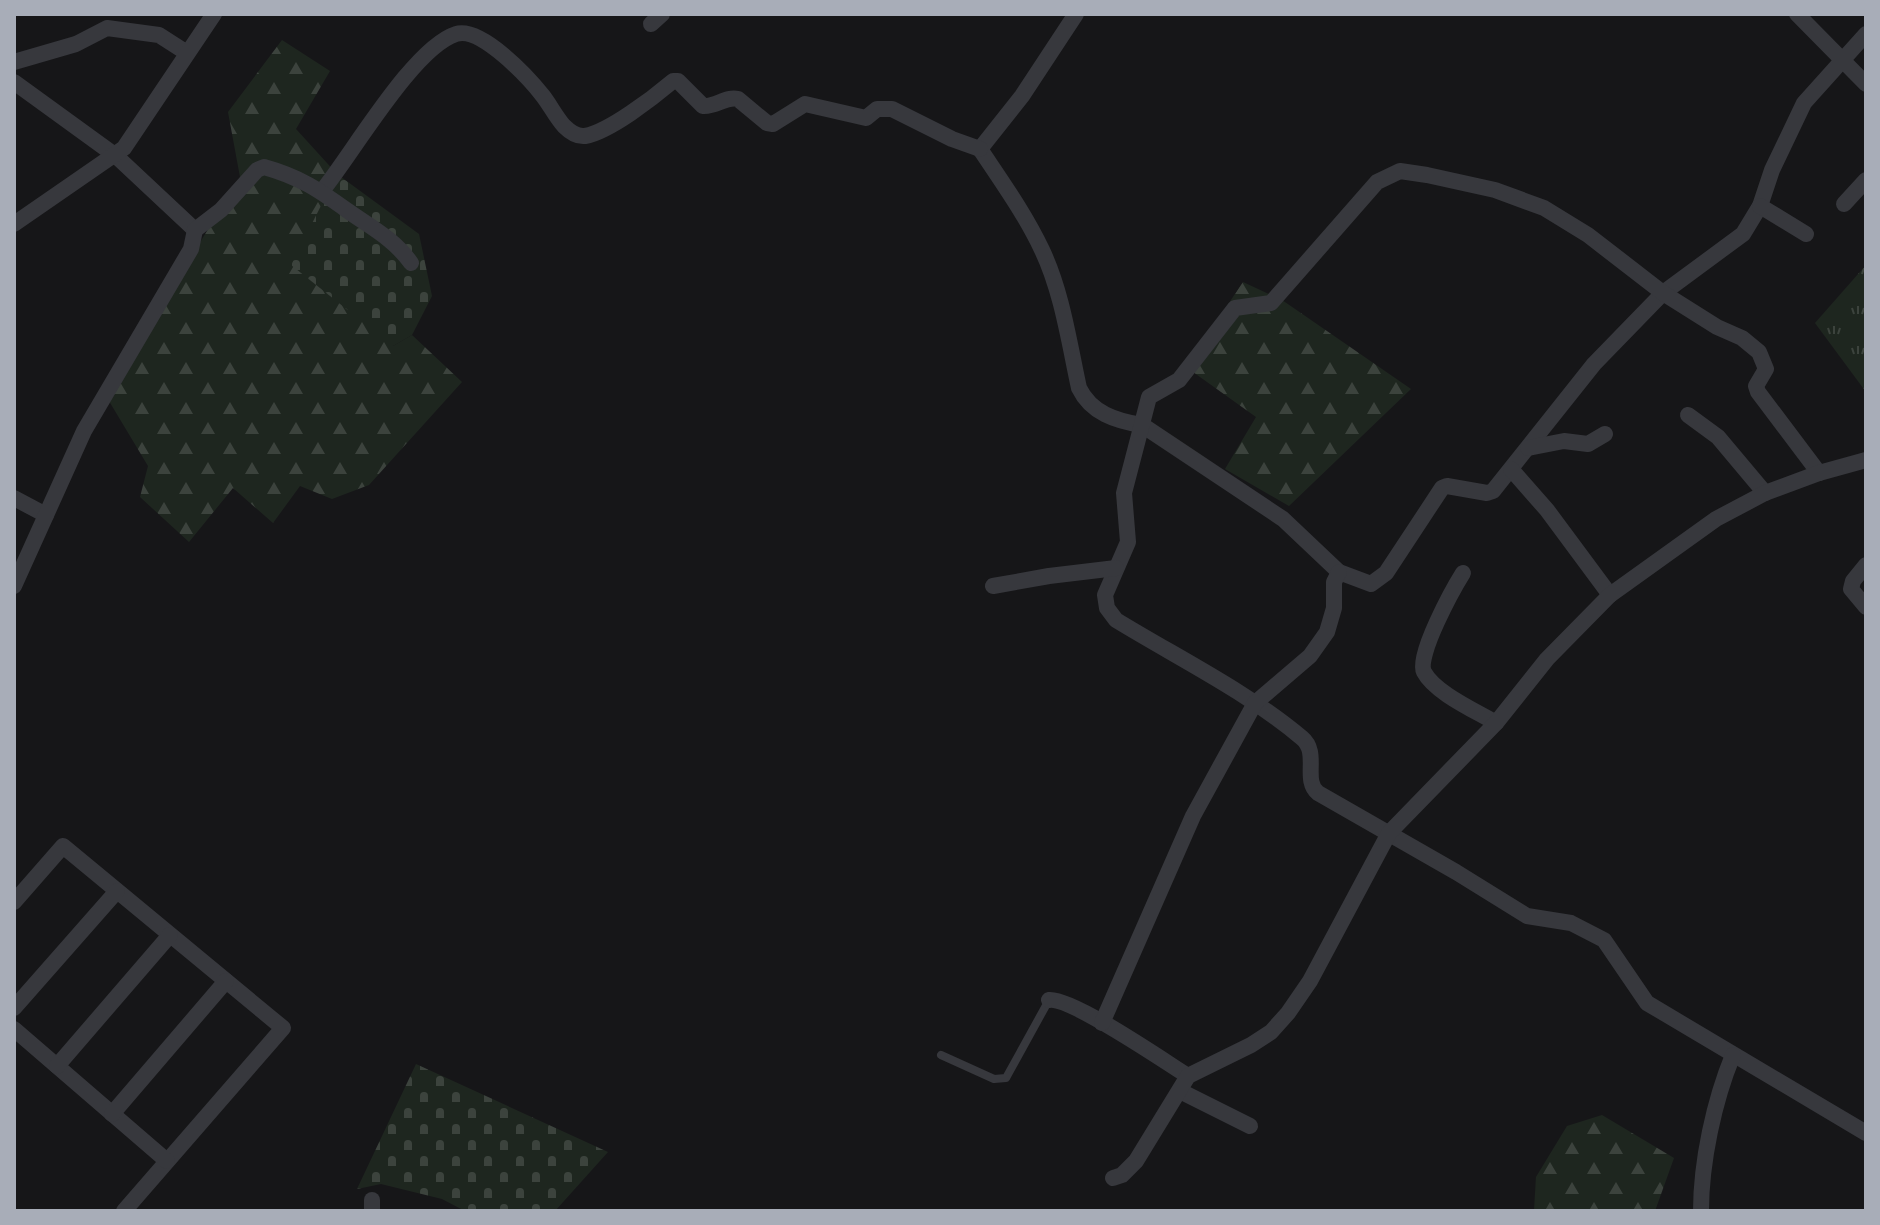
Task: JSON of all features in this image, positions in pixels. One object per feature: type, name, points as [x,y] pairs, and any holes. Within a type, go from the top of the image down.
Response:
[{"type":"street","points":[[14,224],[124,148],[214,14]]},
{"type":"street","points":[[980,149],[1022,96],[1076,14]]},
{"type":"street","points":[[1797,14],[1866,84]]},
{"type":"street","points":[[14,62],[76,44],[107,28],[159,35],[187,53]]},
{"type":"street","points":[[322,191],[401,82],[431,51],[455,34],[463,33],[487,43],[526,76],[564,127],[585,136],[629,114],[673,81],[678,81],[703,106],[711,107],[732,98],[738,99],[767,123],[779,122],[805,104],[866,118],[877,109],[892,109],[952,139],[980,149],[1014,198],[1043,250],[1083,397],[1118,422],[1142,425],[1283,519],[1339,572],[1371,584],[1386,573],[1442,488],[1447,486],[1489,493],[1495,489],[1594,364],[1663,293],[1743,234],[1760,206],[1772,170],[1804,103],[1866,34]]},
{"type":"street","points":[[14,82],[116,156],[195,230]]},
{"type":"street","points":[[14,586],[84,431],[191,249],[195,230],[221,210],[257,170],[264,167],[285,173],[322,191],[400,247],[411,263]]},
{"type":"street","points":[[1819,473],[1758,392],[1756,386],[1766,369],[1759,352],[1742,338],[1717,327],[1663,293],[1588,235],[1544,208],[1495,190],[1400,171],[1377,182],[1271,303],[1235,308],[1179,380],[1149,397],[1124,493],[1128,542],[1105,601],[1116,620],[1255,703],[1308,743],[1314,789],[1527,916],[1571,923],[1604,940],[1647,1003],[1866,1133]]},
{"type":"street","points":[[1844,204],[1866,180]]},
{"type":"street","points":[[1760,206],[1806,234]]},
{"type":"street","points":[[1688,415],[1718,437],[1765,493]]},
{"type":"street","points":[[1528,448],[1564,441],[1588,444],[1605,434]]},
{"type":"street","points":[[1113,1178],[1122,1175],[1136,1161],[1184,1083],[1271,1032],[1288,1013],[1310,981],[1389,833],[1496,723],[1547,659],[1610,595],[1716,519],[1765,493],[1866,460]]},
{"type":"street","points":[[1511,469],[1547,510],[1610,595]]},
{"type":"street","points":[[14,498],[46,515]]},
{"type":"street","points":[[1866,565],[1853,581],[1851,589],[1866,607]]},
{"type":"street","points":[[993,586],[1116,568]]},
{"type":"street","points":[[1102,1023],[1193,816],[1255,703],[1310,656],[1327,632],[1334,608],[1334,582],[1339,572]]},
{"type":"street","points":[[1463,573],[1422,665],[1425,674],[1443,692],[1496,723]]},
{"type":"street","points":[[14,902],[63,846],[283,1028],[124,1211]]},
{"type":"street","points":[[14,1008],[117,891]]},
{"type":"street","points":[[57,1066],[170,935]]},
{"type":"street","points":[[112,1114],[226,981]]},
{"type":"street","points":[[1049,1000],[1063,1002],[1102,1023],[1184,1083],[1250,1126]]},
{"type":"street","points":[[14,1029],[167,1161]]},
{"type":"street","points":[[1701,1211],[1701,1180],[1715,1107],[1733,1055]]},
{"type":"lane","points":[[941,1055],[994,1079],[1006,1078],[1049,1000]]},
{"type":"green space","points":[[282,40],[330,71],[296,129],[337,174],[393,346],[412,335],[462,382],[369,485],[332,499],[300,486],[273,523],[233,488],[189,542],[140,497],[148,466],[106,396],[240,177],[228,112]]},
{"type":"green space","points":[[337,174],[419,234],[432,296],[412,335],[393,346],[291,265]]},
{"type":"green space","points":[[1866,265],[1866,392],[1815,323]]},
{"type":"green space","points":[[1243,282],[1282,300],[1411,389],[1289,506],[1225,469],[1256,417],[1186,367]]},
{"type":"green space","points":[[416,1064],[608,1152],[555,1211],[465,1211],[442,1199],[381,1184],[357,1189]]},
{"type":"green space","points":[[1602,1115],[1674,1158],[1655,1211],[1534,1211],[1536,1177],[1567,1126]]}]
